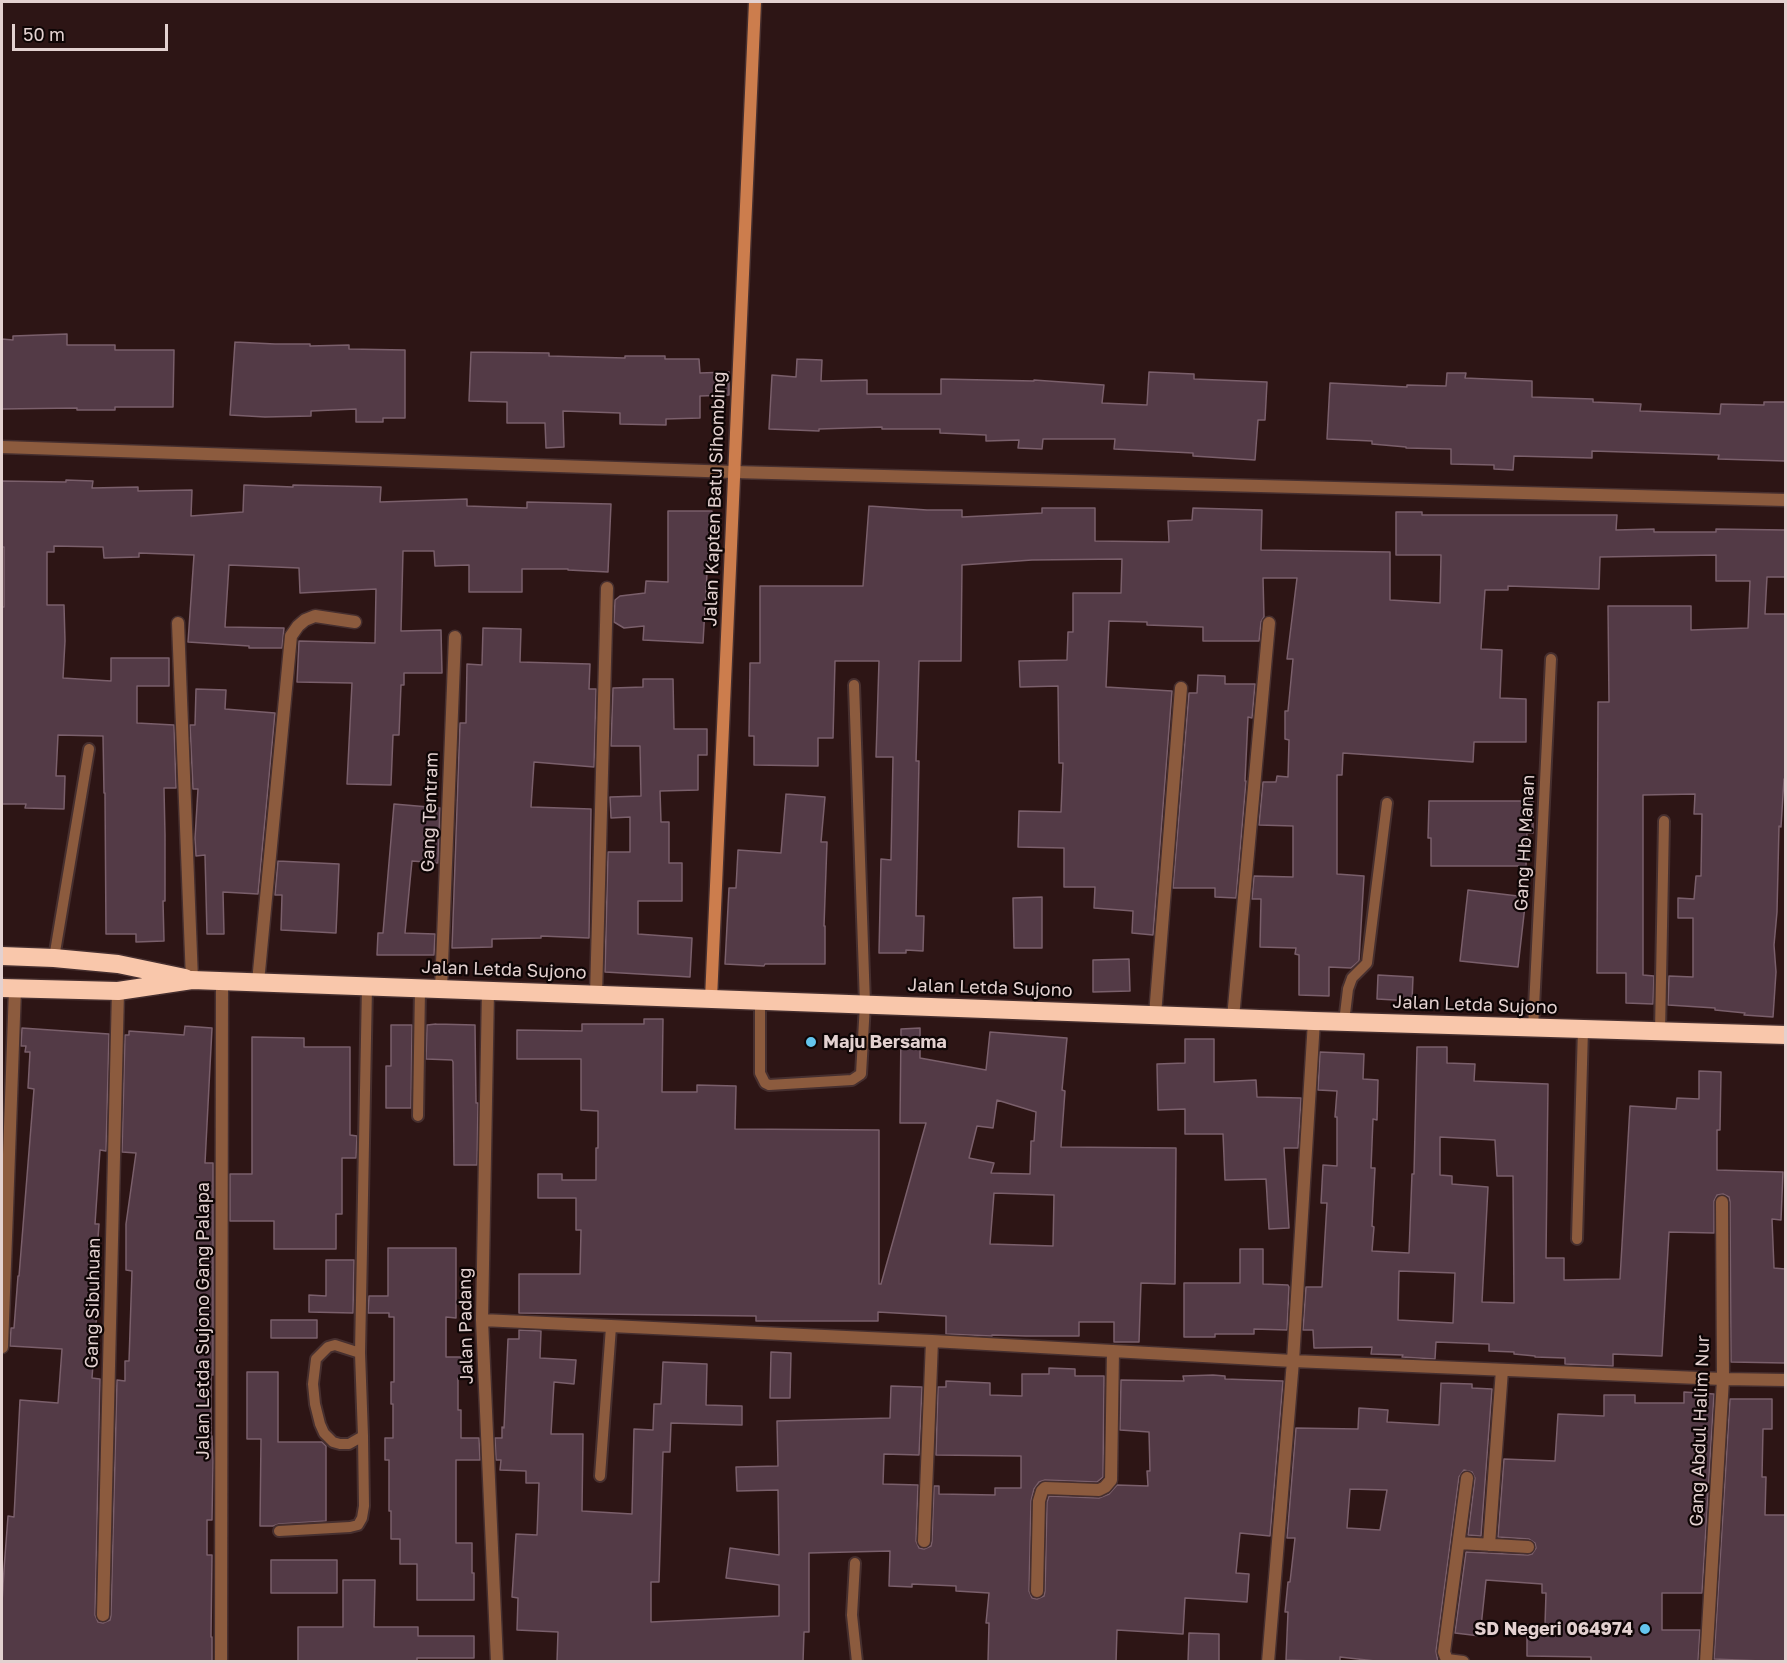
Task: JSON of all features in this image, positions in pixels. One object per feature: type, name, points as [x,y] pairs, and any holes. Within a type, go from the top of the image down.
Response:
[{"type":"highway","name":"Jalan Letda Sujono","points":[[2,956],[118,964],[192,980]]},
{"type":"highway","points":[[118,964],[118,992]]},
{"type":"highway","name":"Jalan Letda Sujono","points":[[8,988],[118,992],[192,980],[1314,1021],[1785,1035]]},
{"type":"street","name":"Jalan Kapten Batu Sihombing","points":[[711,999],[754,2]]},
{"type":"street","points":[[2,447],[734,472],[1785,500]]},
{"type":"street","points":[[596,994],[607,588]]},
{"type":"street","points":[[258,982],[291,636],[305,620],[315,616],[355,622]]},
{"type":"street","points":[[178,623],[192,980]]},
{"type":"street","points":[[1233,1018],[1269,623]]},
{"type":"street","name":"Gang Tentram","points":[[441,989],[455,637]]},
{"type":"street","points":[[1155,1015],[1181,688]]},
{"type":"street","name":"Jalan Letda Sujono Gang Palapa","points":[[221,1662],[222,981]]},
{"type":"street","points":[[2,1347],[8,988]]},
{"type":"street","name":"Jalan Padang","points":[[488,990],[482,1320],[497,1662]]},
{"type":"street","name":"Gang Sibuhuan","points":[[103,1615],[118,992]]},
{"type":"street","points":[[1268,1662],[1293,1361],[1314,1021]]},
{"type":"street","name":"Gang Abdul Halim Nur","points":[[1706,1662],[1723,1379],[1722,1202]]},
{"type":"street","points":[[482,1320],[1293,1361],[1785,1380]]},
{"type":"street","points":[[924,1541],[932,1341]]},
{"type":"street","points":[[1037,1591],[1039,1501],[1042,1491],[1045,1488],[1099,1490],[1111,1480],[1113,1351]]},
{"type":"street","points":[[1489,1545],[1502,1370]]},
{"type":"street","points":[[1463,1662],[1447,1659],[1444,1652],[1467,1478]]},
{"type":"street","points":[[1459,1543],[1528,1548]]},
{"type":"lane","name":"Gang Hb Manan","points":[[1533,1028],[1551,659]]},
{"type":"lane","points":[[760,1000],[760,1073],[762,1080],[769,1085],[852,1080],[858,1077],[862,1070],[865,1004],[854,685]]},
{"type":"lane","points":[[54,958],[89,749]]},
{"type":"lane","points":[[1344,1022],[1348,989],[1352,978],[1366,963],[1387,803]]},
{"type":"lane","points":[[1660,1032],[1664,821]]},
{"type":"lane","points":[[279,1531],[358,1525],[364,1506],[360,1353],[367,986]]},
{"type":"lane","points":[[418,1116],[420,988]]},
{"type":"lane","points":[[1577,1239],[1583,1029]]},
{"type":"lane","points":[[600,1476],[610,1326]]},
{"type":"lane","points":[[360,1353],[335,1345],[328,1347],[316,1359],[314,1384],[315,1404],[324,1433],[333,1442],[340,1444],[349,1444],[363,1437]]},
{"type":"lane","points":[[855,1563],[852,1615],[857,1662]]},
{"type":"building","points":[[67,334],[67,345],[115,345],[115,350],[174,350],[173,407],[115,407],[115,410],[2,409],[2,339],[13,340],[13,336]]},
{"type":"building","points":[[235,342],[310,344],[310,346],[349,345],[349,349],[405,350],[405,418],[383,418],[383,422],[356,422],[356,409],[311,411],[311,416],[230,415]]},
{"type":"building","points":[[471,352],[549,353],[549,356],[625,358],[625,356],[665,356],[665,359],[699,359],[700,373],[729,372],[729,395],[700,396],[700,418],[666,419],[666,425],[620,424],[620,413],[563,411],[564,447],[546,448],[545,423],[507,423],[507,402],[469,401]]},
{"type":"building","points":[[797,359],[822,360],[821,381],[867,380],[867,394],[941,394],[941,379],[1034,380],[1104,385],[1102,403],[1147,405],[1149,372],[1194,374],[1194,379],[1267,382],[1265,420],[1258,420],[1255,460],[1193,456],[1193,453],[1114,449],[1115,439],[1043,439],[1042,449],[1018,448],[1019,440],[986,441],[986,435],[940,433],[940,429],[882,429],[882,427],[819,429],[819,431],[769,429],[772,375],[796,377]]},
{"type":"building","points":[[1447,373],[1466,373],[1465,378],[1532,381],[1532,397],[1593,399],[1593,402],[1641,404],[1640,411],[1720,414],[1721,404],[1764,405],[1764,402],[1785,402],[1785,461],[1718,459],[1719,455],[1592,451],[1592,458],[1514,456],[1513,470],[1494,469],[1494,465],[1451,464],[1451,449],[1406,448],[1372,444],[1372,441],[1327,439],[1330,383],[1407,387],[1407,385],[1446,386]]},
{"type":"building","points":[[66,480],[93,481],[92,488],[138,487],[138,491],[192,490],[191,516],[243,512],[244,485],[381,487],[380,502],[467,499],[467,506],[527,508],[527,502],[611,504],[608,572],[522,569],[522,592],[469,592],[469,565],[435,566],[434,551],[403,551],[401,631],[441,630],[442,673],[404,673],[404,685],[401,685],[399,735],[393,735],[391,785],[347,784],[352,683],[297,682],[299,641],[375,643],[376,589],[300,593],[299,568],[229,565],[225,627],[284,628],[282,648],[249,648],[249,646],[188,642],[194,555],[139,553],[139,557],[104,558],[103,547],[54,546],[54,552],[47,552],[47,605],[64,605],[63,678],[111,681],[111,658],[169,658],[169,686],[137,686],[137,723],[174,725],[176,788],[164,788],[164,941],[136,942],[136,934],[106,934],[103,736],[58,735],[56,776],[65,776],[64,809],[25,808],[26,804],[2,804],[4,547],[2,547],[2,481],[66,482]]},
{"type":"building","points":[[869,506],[962,510],[962,517],[1042,513],[1042,508],[1095,508],[1095,541],[1169,542],[1168,521],[1192,520],[1193,508],[1262,510],[1261,550],[1390,552],[1390,600],[1440,603],[1441,555],[1396,555],[1396,512],[1422,512],[1422,515],[1617,515],[1616,530],[1654,529],[1654,532],[1716,532],[1716,529],[1785,530],[1785,577],[1767,577],[1765,614],[1785,614],[1785,779],[1781,827],[1779,826],[1773,1017],[1744,1015],[1745,1013],[1715,1010],[1715,1008],[1668,1005],[1669,976],[1693,977],[1693,918],[1678,918],[1678,898],[1694,899],[1696,876],[1701,876],[1702,814],[1694,814],[1695,794],[1643,795],[1643,975],[1654,976],[1653,1004],[1626,1003],[1626,973],[1597,973],[1598,702],[1609,702],[1608,606],[1691,606],[1691,630],[1748,628],[1750,581],[1716,581],[1716,555],[1600,557],[1599,589],[1508,586],[1508,590],[1485,590],[1481,649],[1502,650],[1500,698],[1526,699],[1526,742],[1474,742],[1473,762],[1343,753],[1342,775],[1337,775],[1337,874],[1364,876],[1359,961],[1351,968],[1329,967],[1329,996],[1299,995],[1299,955],[1295,954],[1296,948],[1260,947],[1261,899],[1252,899],[1254,876],[1293,877],[1293,826],[1259,825],[1263,782],[1276,782],[1277,776],[1288,777],[1289,740],[1285,739],[1285,711],[1288,711],[1293,659],[1287,659],[1297,578],[1263,578],[1264,617],[1261,622],[1259,641],[1203,641],[1203,627],[1109,621],[1106,687],[1172,691],[1153,935],[1132,933],[1133,911],[1094,908],[1095,887],[1064,887],[1064,848],[1018,847],[1019,811],[1061,812],[1063,763],[1059,763],[1058,686],[1020,687],[1019,661],[1067,660],[1068,632],[1073,632],[1073,593],[1121,593],[1122,559],[1032,560],[962,565],[961,661],[919,661],[916,761],[919,761],[916,916],[924,916],[923,951],[879,953],[881,859],[891,860],[893,757],[876,757],[879,661],[835,661],[833,738],[818,738],[818,766],[754,765],[754,736],[749,736],[750,663],[760,663],[760,586],[863,586]]},
{"type":"building","points":[[668,511],[712,511],[712,556],[708,556],[703,643],[643,640],[644,626],[624,628],[614,622],[615,600],[620,596],[645,593],[646,581],[668,582]]},
{"type":"building","points":[[483,628],[521,629],[520,662],[590,664],[589,689],[596,689],[594,767],[534,762],[531,807],[591,809],[589,938],[541,936],[541,938],[492,939],[492,947],[452,948],[460,723],[466,723],[467,664],[482,665]]},
{"type":"building","points":[[1198,675],[1225,676],[1225,684],[1255,684],[1252,718],[1248,717],[1246,781],[1236,898],[1215,897],[1215,888],[1173,888],[1189,693],[1197,693]]},
{"type":"building","points":[[643,679],[673,679],[674,729],[707,729],[707,755],[698,755],[698,790],[660,791],[661,822],[669,822],[669,863],[682,863],[682,901],[638,901],[638,934],[692,938],[690,977],[605,972],[608,852],[630,852],[630,817],[611,818],[610,797],[641,796],[640,746],[611,746],[613,688],[643,687]]},
{"type":"building","points":[[196,689],[226,690],[225,709],[275,713],[258,894],[223,892],[224,934],[207,934],[205,855],[196,856],[198,789],[193,789],[190,725],[195,725]]},
{"type":"building","points":[[786,794],[825,797],[821,842],[827,842],[825,964],[765,964],[764,966],[725,964],[729,888],[736,888],[738,850],[781,853]]},
{"type":"building","points":[[1429,801],[1533,801],[1533,833],[1527,833],[1526,866],[1431,866],[1431,838],[1428,838]]},
{"type":"building","points":[[394,804],[440,808],[438,863],[412,861],[405,933],[435,934],[434,955],[377,955],[378,933],[383,933]]},
{"type":"building","points":[[278,861],[339,864],[336,933],[281,930],[282,895],[275,895]]},
{"type":"building","points":[[1468,890],[1526,897],[1518,967],[1460,961]]},
{"type":"building","points":[[1042,897],[1042,948],[1014,948],[1013,898]]},
{"type":"building","points":[[1129,959],[1130,991],[1093,992],[1093,960]]},
{"type":"building","points":[[1378,975],[1413,977],[1412,1001],[1377,999]]},
{"type":"building","points":[[644,1019],[663,1019],[662,1092],[697,1092],[697,1085],[736,1086],[735,1129],[879,1130],[879,1284],[881,1284],[926,1123],[900,1123],[901,1029],[920,1028],[920,1058],[986,1070],[990,1032],[1067,1038],[1062,1090],[1065,1091],[1061,1147],[1176,1148],[1175,1284],[1141,1283],[1139,1342],[1114,1342],[1114,1322],[1079,1322],[1079,1336],[992,1336],[946,1334],[946,1316],[878,1312],[878,1321],[756,1321],[756,1316],[519,1313],[519,1274],[580,1274],[581,1230],[576,1230],[576,1198],[538,1198],[538,1174],[562,1174],[562,1180],[596,1180],[598,1111],[581,1110],[581,1059],[517,1059],[517,1030],[582,1031],[582,1024],[644,1024]],"holes":[[[997,1100],[1036,1112],[1034,1141],[1031,1141],[1030,1174],[991,1173],[994,1163],[969,1158],[977,1126],[993,1128]],[[994,1193],[1054,1195],[1053,1246],[990,1244]]]},
{"type":"building","points":[[391,1025],[412,1025],[411,1108],[386,1108],[386,1066],[391,1066]]},
{"type":"building","points":[[427,1025],[475,1025],[476,1103],[478,1103],[477,1165],[454,1165],[453,1062],[452,1060],[426,1059]]},
{"type":"building","points":[[185,1026],[212,1028],[205,1163],[213,1163],[211,1436],[213,1461],[212,1520],[207,1520],[207,1555],[212,1555],[212,1662],[2,1662],[4,1569],[8,1516],[14,1517],[20,1400],[58,1403],[62,1349],[10,1346],[19,1276],[34,1089],[28,1088],[30,1052],[25,1052],[26,1046],[21,1046],[22,1028],[109,1034],[106,1151],[100,1150],[95,1224],[99,1224],[93,1310],[97,1310],[92,1378],[100,1379],[95,1615],[98,1622],[103,1623],[110,1620],[111,1615],[117,1380],[125,1381],[125,1361],[129,1361],[132,1271],[126,1270],[126,1224],[136,1153],[122,1152],[125,1035],[129,1035],[129,1031],[184,1035]]},
{"type":"building","points":[[252,1037],[304,1038],[304,1047],[350,1047],[350,1135],[357,1136],[356,1158],[342,1158],[342,1214],[336,1214],[336,1249],[274,1249],[274,1221],[230,1221],[230,1174],[252,1174]]},
{"type":"building","points":[[1185,1039],[1214,1039],[1214,1082],[1256,1080],[1257,1097],[1301,1098],[1298,1148],[1284,1148],[1289,1228],[1269,1229],[1266,1179],[1225,1180],[1223,1134],[1185,1134],[1185,1109],[1158,1110],[1157,1064],[1185,1063]]},
{"type":"building","points":[[1417,1047],[1447,1047],[1447,1063],[1475,1064],[1474,1081],[1548,1084],[1546,1258],[1564,1258],[1564,1280],[1620,1279],[1630,1106],[1676,1109],[1677,1098],[1699,1099],[1699,1071],[1721,1072],[1717,1170],[1783,1172],[1781,1220],[1772,1219],[1774,1268],[1785,1269],[1785,1363],[1731,1362],[1730,1202],[1729,1197],[1723,1194],[1717,1195],[1714,1201],[1714,1233],[1669,1232],[1662,1356],[1613,1354],[1613,1366],[1565,1364],[1565,1358],[1489,1351],[1489,1344],[1436,1342],[1435,1359],[1371,1354],[1372,1347],[1314,1348],[1313,1330],[1303,1330],[1306,1287],[1322,1287],[1327,1203],[1321,1203],[1323,1165],[1337,1166],[1337,1117],[1335,1117],[1337,1091],[1318,1090],[1320,1052],[1364,1054],[1363,1079],[1378,1080],[1377,1120],[1373,1119],[1371,1168],[1375,1168],[1372,1251],[1409,1253],[1412,1174],[1414,1174]],"holes":[[[1440,1137],[1495,1140],[1497,1176],[1513,1176],[1514,1303],[1482,1302],[1488,1187],[1452,1184],[1452,1176],[1440,1175]],[[1399,1271],[1455,1273],[1453,1323],[1398,1320]]]},
{"type":"building","points":[[388,1248],[456,1248],[456,1318],[446,1317],[446,1357],[465,1357],[465,1378],[458,1378],[461,1438],[479,1438],[480,1460],[456,1460],[456,1543],[472,1543],[474,1600],[417,1600],[417,1564],[400,1564],[400,1539],[391,1539],[389,1460],[385,1460],[385,1438],[393,1438],[391,1382],[394,1382],[394,1317],[389,1317],[389,1313],[368,1313],[369,1296],[388,1296]]},
{"type":"building","points":[[1240,1249],[1263,1249],[1263,1284],[1288,1285],[1287,1330],[1254,1329],[1254,1334],[1184,1337],[1184,1283],[1240,1283]]},
{"type":"building","points":[[326,1260],[354,1260],[353,1313],[309,1312],[309,1295],[326,1296]]},
{"type":"building","points":[[271,1320],[317,1320],[317,1338],[271,1338]]},
{"type":"building","points":[[519,1330],[541,1331],[540,1358],[576,1360],[574,1384],[554,1382],[551,1434],[583,1434],[582,1511],[632,1514],[634,1429],[653,1430],[654,1404],[661,1404],[663,1362],[707,1364],[706,1405],[742,1406],[742,1425],[671,1423],[670,1452],[663,1452],[659,1582],[651,1582],[651,1622],[779,1616],[779,1585],[726,1578],[730,1548],[779,1555],[778,1490],[737,1491],[736,1467],[778,1466],[777,1421],[890,1418],[891,1386],[922,1387],[919,1455],[884,1454],[883,1484],[918,1485],[916,1541],[919,1548],[924,1549],[931,1546],[932,1541],[934,1486],[939,1486],[939,1494],[995,1495],[995,1488],[1021,1488],[1021,1456],[936,1455],[938,1387],[946,1387],[946,1381],[990,1383],[990,1395],[1022,1396],[1022,1374],[1049,1374],[1049,1368],[1075,1369],[1075,1376],[1104,1376],[1103,1477],[1097,1482],[1045,1480],[1039,1482],[1034,1489],[1031,1501],[1029,1591],[1032,1598],[1037,1599],[1044,1596],[1045,1591],[1049,1496],[1099,1498],[1109,1494],[1117,1485],[1148,1486],[1149,1432],[1120,1430],[1121,1380],[1184,1381],[1183,1376],[1213,1375],[1225,1376],[1225,1379],[1283,1381],[1270,1536],[1240,1533],[1236,1573],[1249,1574],[1247,1602],[1185,1598],[1183,1634],[1117,1630],[1116,1662],[988,1662],[989,1623],[986,1623],[989,1593],[956,1591],[956,1586],[912,1584],[912,1587],[889,1586],[890,1551],[809,1553],[809,1632],[804,1632],[803,1662],[557,1662],[558,1632],[517,1630],[518,1598],[512,1597],[516,1534],[537,1535],[539,1483],[526,1483],[526,1471],[500,1470],[501,1460],[496,1460],[495,1438],[502,1438],[502,1427],[504,1428],[508,1339],[519,1339]]},
{"type":"building","points":[[771,1352],[791,1353],[790,1398],[770,1398]]},
{"type":"building","points":[[247,1372],[278,1372],[278,1442],[322,1442],[326,1446],[326,1521],[260,1526],[261,1439],[247,1439]]},
{"type":"building","points":[[1441,1383],[1472,1384],[1472,1388],[1492,1389],[1481,1536],[1468,1535],[1475,1478],[1472,1472],[1464,1470],[1459,1477],[1436,1651],[1438,1662],[1384,1662],[1340,1657],[1340,1662],[1286,1660],[1288,1612],[1285,1612],[1295,1538],[1287,1538],[1296,1428],[1358,1429],[1359,1408],[1388,1410],[1387,1422],[1439,1425]],"holes":[[[1350,1489],[1387,1490],[1380,1530],[1347,1528]]]},
{"type":"building","points":[[1684,1392],[1714,1394],[1702,1593],[1662,1593],[1662,1630],[1700,1630],[1698,1662],[1591,1662],[1591,1657],[1527,1656],[1527,1625],[1545,1625],[1546,1593],[1542,1593],[1542,1584],[1486,1580],[1480,1636],[1455,1633],[1466,1552],[1528,1555],[1532,1554],[1536,1548],[1535,1543],[1529,1539],[1498,1537],[1504,1459],[1555,1461],[1558,1414],[1604,1416],[1604,1395],[1635,1395],[1635,1403],[1684,1403]]},
{"type":"building","points":[[1730,1399],[1772,1399],[1772,1429],[1763,1429],[1762,1477],[1766,1477],[1765,1515],[1785,1515],[1785,1662],[1714,1659]]},
{"type":"building","points":[[271,1560],[337,1560],[337,1593],[271,1593]]},
{"type":"building","points":[[343,1580],[375,1580],[374,1627],[418,1627],[418,1636],[474,1636],[474,1658],[417,1658],[417,1662],[298,1662],[298,1627],[343,1627]]},
{"type":"building","points":[[1189,1633],[1219,1634],[1219,1662],[1188,1662]]},
{"type":"place","name":"Maju Bersama","points":[[811,1042]]},
{"type":"place","name":"SD Negeri 064974","points":[[1645,1629]]}]
